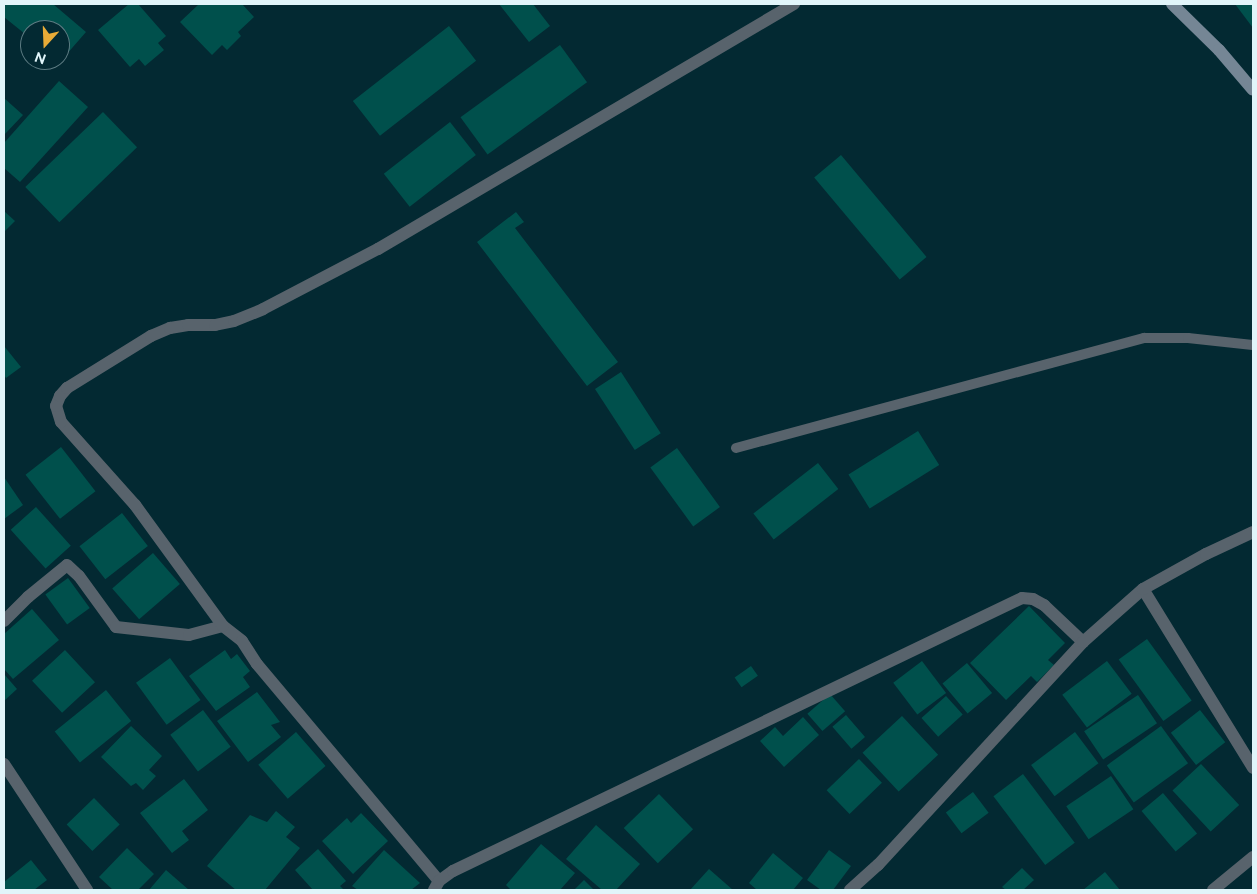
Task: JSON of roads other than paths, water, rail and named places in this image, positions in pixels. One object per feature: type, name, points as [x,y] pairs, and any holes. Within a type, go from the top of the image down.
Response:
[{"type":"street","points":[[794,4],[378,249],[264,310],[234,321],[215,325],[188,325],[170,328],[151,336],[67,388],[60,396],[56,406],[61,422],[135,505],[223,626],[242,641],[257,664],[437,886],[453,871],[1022,598],[1033,599],[1044,606],[1083,642]]},
{"type":"street","points":[[1172,4],[1219,50],[1253,90]]},
{"type":"street","points":[[850,890],[878,865],[1083,642],[1143,589],[1206,554],[1253,532]]},
{"type":"street","points":[[4,621],[28,597],[67,565],[80,576],[116,627],[189,635],[223,626]]},
{"type":"street","points":[[1143,589],[1253,768]]},
{"type":"street","points":[[4,764],[86,890]]},
{"type":"street","points":[[1213,890],[1253,857]]},
{"type":"lane","points":[[736,448],[1144,338],[1188,338],[1253,345]]}]
